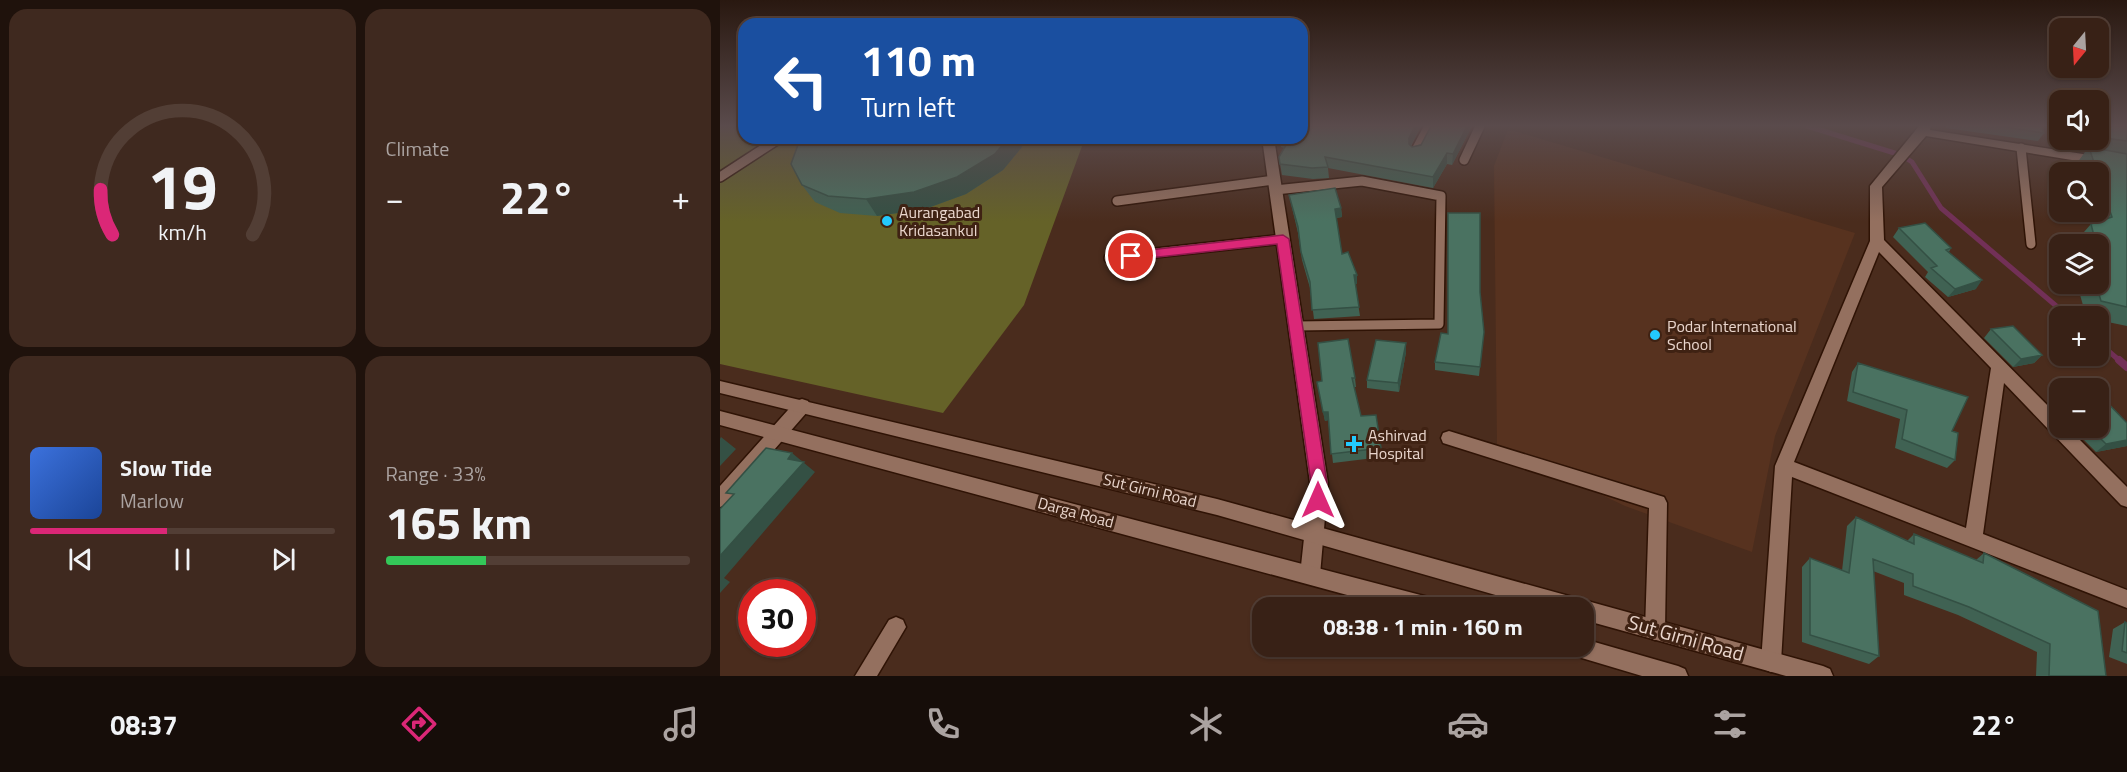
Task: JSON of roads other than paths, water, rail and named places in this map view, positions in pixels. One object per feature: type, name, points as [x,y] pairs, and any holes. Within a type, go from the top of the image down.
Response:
[{"type":"street","points":[[1271,158],[1319,483],[1310,574]]},
{"type":"street","points":[[1771,662],[1784,465],[1877,241],[1876,186],[1901,158]]},
{"type":"street","points":[[2081,158],[2127,165]]},
{"type":"street","points":[[1877,241],[2127,499]]},
{"type":"street","points":[[1973,539],[1999,366]]},
{"type":"street","name":"Sut Girni Road","points":[[720,387],[1217,507],[1537,597]]},
{"type":"street","points":[[720,499],[802,406]]},
{"type":"street","name":"Darga Road","points":[[720,418],[1393,597]]},
{"type":"street","points":[[1449,438],[1658,503],[1655,630]]},
{"type":"street","points":[[1784,465],[2127,599]]},
{"type":"street","name":"Sut Girni Road","points":[[1594,613],[1823,676]]},
{"type":"street","points":[[865,676],[896,627]]},
{"type":"street","points":[[1594,652],[1678,676]]},
{"type":"lane","points":[[720,177],[750,158]]},
{"type":"lane","points":[[2022,158],[2031,244]]},
{"type":"lane","points":[[1117,201],[1275,185],[1362,181],[1441,196],[1438,324],[1296,326]]},
{"type":"lane","points":[[1109,258],[1283,239]]},
{"type":"waterway","points":[[1905,158],[1912,162],[1941,208],[2056,306]]},
{"type":"waterway","points":[[2109,352],[2120,361]]},
{"type":"waterway","points":[[2119,360],[2127,367]]},
{"type":"place","name":"Aurangabad Kridasankul","points":[[887,221]]},
{"type":"place","name":"Podar International School","points":[[1655,335]]},
{"type":"place","name":"Ashirvad Hospital","points":[[1354,444]]}]
